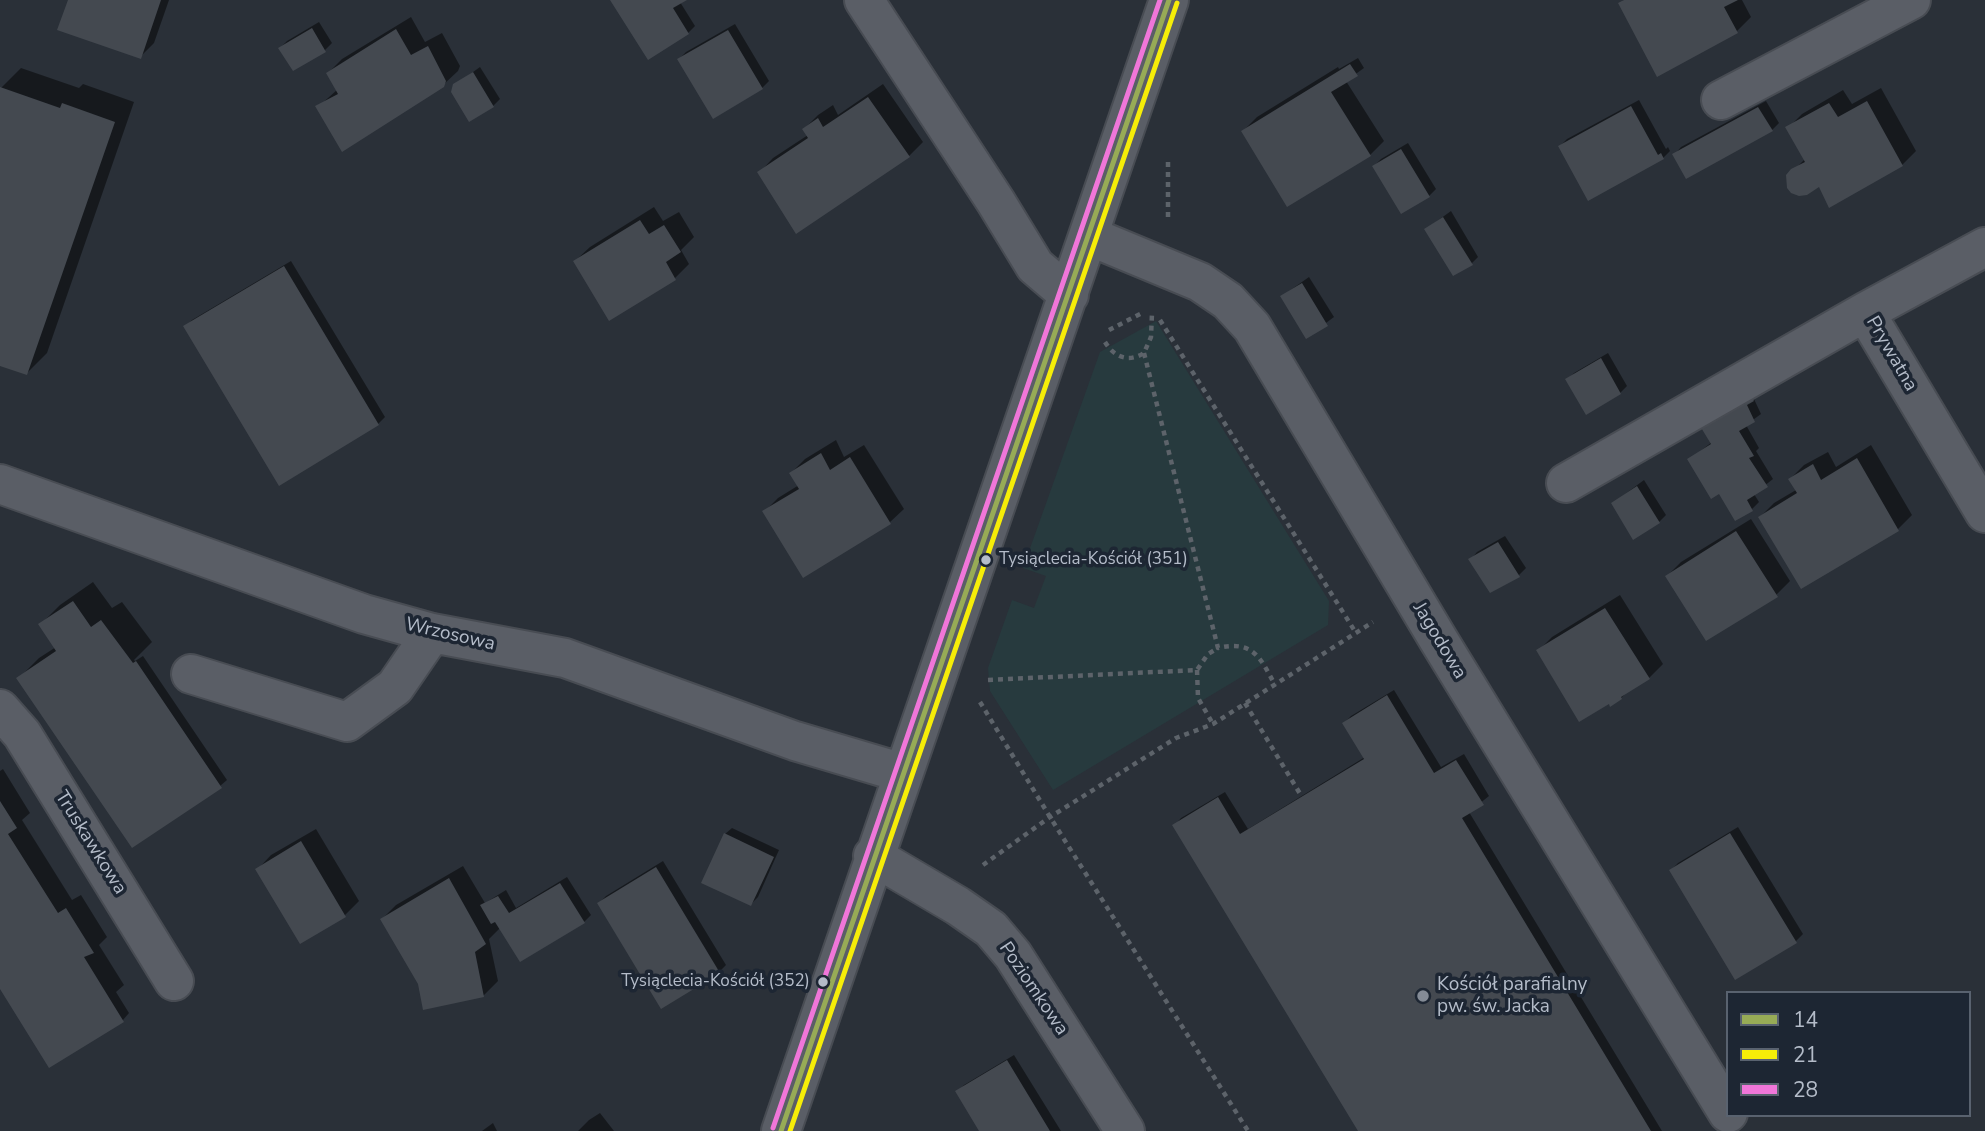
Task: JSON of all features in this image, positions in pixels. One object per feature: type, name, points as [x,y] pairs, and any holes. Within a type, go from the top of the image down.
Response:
[{"type":"street","points":[[864,0],[1035,266],[1069,295]]},
{"type":"street","points":[[781,1131],[873,856],[1169,0]]},
{"type":"street","points":[[1721,100],[1911,0]]},
{"type":"street","name":"Jagodowa","points":[[1089,236],[1200,282],[1227,301],[1252,327],[1412,597],[1726,1111]]},
{"type":"street","name":"Prywatna","points":[[1985,247],[1865,312],[1985,513]]},
{"type":"street","points":[[1566,483],[1865,312]]},
{"type":"street","name":"Wrzosowa","points":[[0,484],[364,614],[432,633],[565,658],[795,741],[903,773]]},
{"type":"street","points":[[191,674],[347,722],[395,687],[432,633]]},
{"type":"street","name":"Truskawkowa","points":[[0,709],[22,734],[174,981]]},
{"type":"street","name":"Poziomkowa","points":[[873,856],[958,905],[991,929],[1020,964],[1125,1131]]},
{"type":"path","points":[[1152,308],[1356,634]]},
{"type":"path","points":[[1152,308],[1151,337],[1144,353],[1218,648]]},
{"type":"path","points":[[1144,353],[1132,358],[1117,356],[1105,344],[1102,334],[1152,308]]},
{"type":"path","points":[[978,869],[1050,817],[1176,738],[1213,724],[1412,597]]},
{"type":"path","points":[[1213,724],[1198,698],[1197,670],[1209,654],[1218,648],[1245,646],[1262,662],[1275,685]]},
{"type":"path","points":[[982,680],[1197,670]]},
{"type":"path","points":[[977,698],[1248,1131]]},
{"type":"path","points":[[1245,704],[1302,797]]},
{"type":"green space","points":[[1156,321],[1329,601],[1328,625],[1053,790],[990,691],[988,668],[1012,600],[1034,608],[1046,576],[1023,568],[1100,352]]},
{"type":"building","points":[[68,0],[161,0],[141,59],[57,30]]},
{"type":"building","points":[[610,0],[687,0],[673,8],[689,34],[648,60]]},
{"type":"building","points":[[1624,0],[1738,0],[1724,7],[1738,33],[1657,77],[1618,3]]},
{"type":"building","points":[[312,28],[326,52],[293,71],[278,48]]},
{"type":"building","points":[[396,29],[411,55],[428,46],[446,81],[444,87],[342,152],[315,106],[338,94],[326,73]]},
{"type":"building","points":[[728,30],[763,89],[713,119],[677,59]]},
{"type":"building","points":[[1350,64],[1358,76],[1331,92],[1371,156],[1287,207],[1241,131]]},
{"type":"building","points":[[473,72],[494,107],[469,122],[451,92],[453,84]]},
{"type":"building","points":[[0,87],[60,108],[62,103],[115,122],[27,375],[0,366]]},
{"type":"building","points":[[868,97],[910,157],[796,234],[757,172],[808,138],[802,129],[818,118],[823,127]]},
{"type":"building","points":[[1867,101],[1903,166],[1829,208],[1819,187],[1807,195],[1791,193],[1787,188],[1786,175],[1791,169],[1805,162],[1785,127],[1829,103],[1838,117]]},
{"type":"building","points":[[1631,106],[1658,155],[1661,153],[1664,159],[1588,201],[1558,146]]},
{"type":"building","points":[[1758,107],[1773,131],[1686,179],[1672,154]]},
{"type":"building","points":[[1401,149],[1430,197],[1401,214],[1372,166]]},
{"type":"building","points":[[1443,217],[1473,265],[1453,276],[1424,229]]},
{"type":"building","points":[[640,220],[649,234],[664,225],[681,252],[666,262],[676,280],[609,321],[573,261]]},
{"type":"building","points":[[284,266],[379,425],[279,486],[183,326]]},
{"type":"building","points":[[1302,283],[1328,326],[1306,339],[1280,296]]},
{"type":"building","points":[[1601,358],[1621,394],[1586,415],[1565,379]]},
{"type":"building","points":[[1749,393],[1754,401],[1747,405],[1755,422],[1739,431],[1754,456],[1749,458],[1768,487],[1747,500],[1753,511],[1735,521],[1719,494],[1711,499],[1687,459],[1711,444],[1697,421]]},
{"type":"building","points":[[821,453],[830,470],[850,457],[891,524],[803,578],[762,511],[799,489],[789,473]]},
{"type":"building","points":[[1857,458],[1899,531],[1801,589],[1758,517],[1797,493],[1788,479],[1813,464],[1821,480]]},
{"type":"building","points":[[1637,486],[1660,523],[1633,540],[1611,503]]},
{"type":"building","points":[[1736,531],[1778,597],[1706,641],[1665,576]]},
{"type":"building","points":[[1498,542],[1520,577],[1490,593],[1468,559]]},
{"type":"building","points":[[73,601],[91,627],[101,620],[133,663],[136,661],[222,788],[132,848],[16,678],[56,651],[38,624]]},
{"type":"building","points":[[1605,608],[1650,679],[1610,707],[1609,704],[1579,722],[1536,650]]},
{"type":"building","name":"Kościół parafialny pw. św. Jacka","points":[[1387,695],[1434,773],[1456,760],[1484,805],[1462,818],[1651,1131],[1358,1131],[1172,825],[1218,797],[1240,834],[1364,759],[1342,723]]},
{"type":"building","points":[[0,801],[17,828],[8,834],[58,913],[66,908],[94,953],[84,957],[124,1022],[49,1068],[0,989]]},
{"type":"building","points":[[724,833],[774,857],[751,906],[701,883]]},
{"type":"building","points":[[1730,833],[1797,943],[1735,980],[1669,870]]},
{"type":"building","points":[[301,841],[346,917],[300,944],[255,869]]},
{"type":"building","points":[[656,867],[720,973],[661,1009],[597,903]]},
{"type":"building","points":[[449,878],[486,944],[475,952],[484,997],[423,1010],[418,984],[380,919]]},
{"type":"building","points":[[560,883],[585,923],[520,962],[495,922],[491,924],[480,905],[498,896],[509,913]]},
{"type":"building","points":[[1007,1060],[1050,1131],[979,1131],[955,1091]]},
{"type":"transit line","name":"28","points":[[773,1128],[1160,0]]},
{"type":"transit line","name":"14","points":[[781,1131],[1169,0]]},
{"type":"transit line","name":"21","points":[[790,1131],[1177,3]]},
{"type":"place","name":"Tysiąclecia-Kościół (351)","points":[[986,560]]},
{"type":"place","name":"Tysiąclecia-Kościół (352)","points":[[823,982]]},
{"type":"place","name":"Kościół parafialny pw. św. Jacka","points":[[1423,996]]}]
